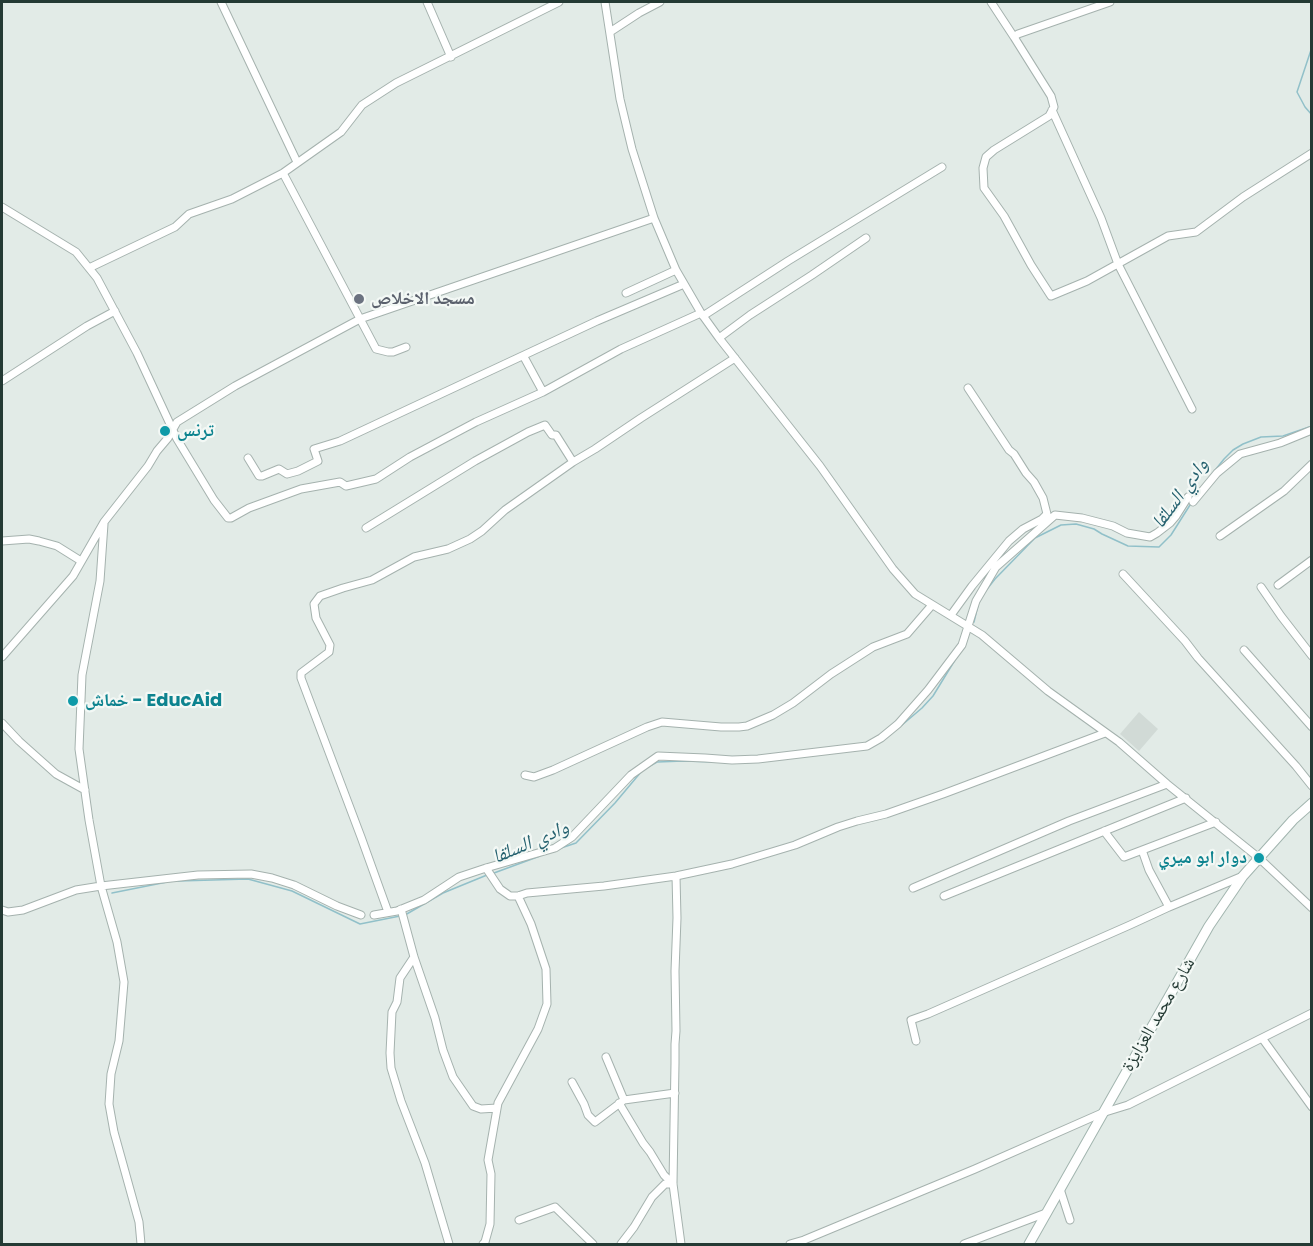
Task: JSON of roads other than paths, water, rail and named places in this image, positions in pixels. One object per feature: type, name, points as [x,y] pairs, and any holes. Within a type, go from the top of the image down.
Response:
[{"type":"main road","name":"شارع محمد العزايزة","points":[[1029,1245],[1209,926],[1243,876],[1311,803]]},
{"type":"street","points":[[221,2],[297,162]]},
{"type":"street","points":[[427,2],[451,57]]},
{"type":"street","points":[[89,268],[175,227],[189,214],[232,198],[283,173],[341,132],[362,105],[396,83],[559,2]]},
{"type":"street","points":[[605,2],[620,99],[632,149],[654,218],[676,270],[702,315],[833,483],[893,569],[915,594],[982,635],[1048,692],[1119,742],[1259,858],[1311,908]]},
{"type":"street","points":[[610,32],[660,2]]},
{"type":"street","points":[[991,2],[1051,96],[1054,107],[1049,116],[986,157],[983,168],[984,188],[1004,216],[1051,296],[1087,281],[1168,236],[1196,232],[1243,197],[1311,153]]},
{"type":"street","points":[[1014,37],[1110,2]]},
{"type":"street","points":[[1052,110],[1101,218],[1118,264],[1192,409]]},
{"type":"street","points":[[2,207],[76,252],[97,278],[137,353],[177,439],[214,500],[228,518],[231,518],[249,508],[301,489],[340,482],[346,486],[376,479],[410,457],[476,422],[543,392],[621,349],[702,315],[942,167]]},
{"type":"street","points":[[283,173],[376,349],[393,352],[406,347]]},
{"type":"street","points":[[2,657],[73,576],[104,522],[148,466],[177,422],[235,386],[360,319],[654,218]]},
{"type":"street","points":[[719,338],[866,238]]},
{"type":"street","points":[[626,293],[676,270]]},
{"type":"street","points":[[248,458],[259,476],[279,469],[287,474],[298,471],[318,461],[314,449],[340,441],[597,321],[684,284]]},
{"type":"street","points":[[2,381],[87,326],[115,311]]},
{"type":"street","points":[[524,357],[543,392]]},
{"type":"street","points":[[388,912],[301,678],[301,672],[329,652],[330,645],[316,618],[314,604],[320,596],[372,579],[414,557],[448,549],[470,539],[573,462],[735,358]]},
{"type":"street","points":[[951,615],[1009,541],[1047,514],[1043,498],[1034,482],[1009,450],[969,388]]},
{"type":"street","points":[[366,528],[475,460],[545,425],[552,435],[556,435],[573,462]]},
{"type":"street","points":[[374,915],[401,909],[424,900],[459,877],[555,848],[572,837],[631,775],[658,756],[758,759],[867,746],[898,724],[928,690],[962,645],[976,601],[996,567],[1055,515],[1082,518],[1113,526],[1127,533],[1150,537],[1170,523],[1217,473],[1240,454],[1280,443],[1311,430]]},
{"type":"street","points":[[1221,536],[1284,491],[1311,464]]},
{"type":"street","points":[[104,522],[100,581],[82,675],[79,749],[101,886],[117,942],[124,982],[119,1041],[111,1074],[109,1104],[114,1132],[139,1222],[141,1245]]},
{"type":"street","points":[[2,541],[29,539],[46,543],[57,546],[81,561]]},
{"type":"street","points":[[1278,585],[1311,560]]},
{"type":"street","points":[[1123,574],[1296,765],[1311,786]]},
{"type":"street","points":[[1261,587],[1311,656]]},
{"type":"street","points":[[525,775],[534,777],[554,770],[662,722],[721,727],[747,726],[794,703],[831,674],[873,647],[907,634],[932,605]]},
{"type":"street","points":[[1244,650],[1311,727]]},
{"type":"street","points":[[2,723],[56,774],[84,790]]},
{"type":"street","points":[[486,868],[500,889],[510,896],[518,896],[527,893],[676,876],[732,864],[795,845],[838,827],[942,795],[1105,733]]},
{"type":"street","points":[[913,888],[1069,821],[1167,784]]},
{"type":"street","points":[[944,896],[1186,798]]},
{"type":"street","points":[[1104,831],[1124,857],[1216,822]]},
{"type":"street","points":[[1142,850],[1149,870],[1168,907]]},
{"type":"street","points":[[2,910],[8,912],[23,910],[76,890],[101,886],[198,875],[251,874],[294,885],[361,915]]},
{"type":"street","points":[[676,876],[673,1184],[681,1245]]},
{"type":"street","points":[[916,1041],[911,1020],[1243,876]]},
{"type":"street","points":[[483,1245],[490,1224],[491,1174],[488,1160],[498,1103],[538,1029],[547,1004],[546,969],[531,924],[518,896]]},
{"type":"street","points":[[401,909],[453,1077],[473,1106],[482,1109],[497,1108]]},
{"type":"street","points":[[414,957],[400,978],[397,1002],[392,1012],[391,1068],[449,1245]]},
{"type":"street","points":[[790,1245],[975,1169],[1102,1113],[1128,1105],[1311,1013]]},
{"type":"street","points":[[1262,1038],[1311,1107]]},
{"type":"street","points":[[606,1057],[622,1101],[643,1143],[664,1175],[673,1184]]},
{"type":"street","points":[[572,1082],[588,1115],[595,1122],[622,1101],[675,1093]]},
{"type":"street","points":[[621,1245],[652,1197],[665,1184],[673,1184]]},
{"type":"street","points":[[1060,1189],[1070,1220]]},
{"type":"street","points":[[519,1220],[555,1207],[593,1245]]},
{"type":"street","points":[[964,1245],[1046,1213]]},
{"type":"waterway","name":"وادي السلقا","points":[[1312,47],[1297,92],[1312,115]]},
{"type":"waterway","name":"وادي السلقا","points":[[1212,474],[1233,450],[1243,444],[1261,437],[1283,436],[1312,426]]},
{"type":"waterway","name":"وادي السلقا","points":[[984,593],[1035,538],[1061,525],[1076,524],[1094,529],[1128,546],[1159,547],[1171,535],[1190,505]]},
{"type":"waterway","name":"وادي السلقا","points":[[974,622],[978,605]]},
{"type":"waterway","name":"وادي السلقا","points":[[902,725],[933,696],[955,660]]},
{"type":"waterway","name":"وادي السلقا","points":[[742,763],[768,761]]},
{"type":"waterway","name":"وادي السلقا","points":[[648,767],[657,762],[717,762]]},
{"type":"waterway","name":"وادي السلقا","points":[[561,848],[576,843],[641,772]]},
{"type":"waterway","name":"وادي السلقا","points":[[494,873],[540,856]]},
{"type":"waterway","name":"وادي السلقا","points":[[405,915],[443,893],[487,875]]},
{"type":"waterway","name":"وادي السلقا","points":[[178,881],[248,879],[292,891],[360,924],[400,916]]},
{"type":"waterway","name":"وادي السلقا","points":[[112,893],[167,882]]},
{"type":"place","name":"مسجد الاخلاص","points":[[359,299]]},
{"type":"place","name":"ترنس","points":[[165,431]]},
{"type":"place","name":"خماش - EducAid","points":[[73,701]]},
{"type":"place","name":"دوار ابو ميري","points":[[1259,858]]}]
